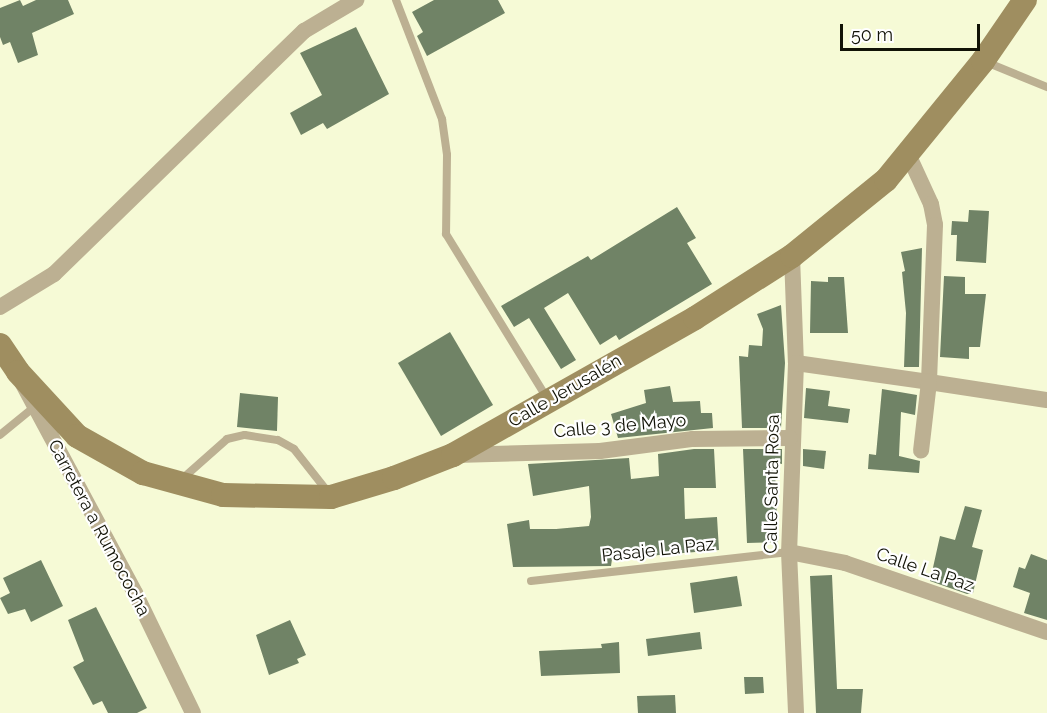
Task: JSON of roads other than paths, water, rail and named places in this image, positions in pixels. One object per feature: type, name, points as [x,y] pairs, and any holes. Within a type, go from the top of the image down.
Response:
[{"type":"street","points":[[0,307],[54,274],[304,30],[356,0]]},
{"type":"street","name":"Calle Jerusalén","points":[[18,372],[69,444],[143,473],[177,483],[223,495],[331,497],[394,478],[453,455],[695,318],[792,256],[886,180],[983,61],[1025,0]]},
{"type":"street","points":[[908,154],[931,204],[935,225],[928,382],[921,451]]},
{"type":"street","name":"Calle Santa Rosa","points":[[792,256],[796,363],[790,438],[789,552],[796,713]]},
{"type":"street","name":"Carretera a Rumococha","points":[[0,345],[18,372],[33,408],[69,444],[193,713]]},
{"type":"street","points":[[796,363],[1047,400]]},
{"type":"street","name":"Calle 3 de Mayo","points":[[453,455],[600,451],[693,439],[790,438]]},
{"type":"street","name":"Calle La Paz","points":[[789,552],[844,563],[1047,632]]},
{"type":"lane","points":[[396,0],[442,119],[447,155],[446,234],[548,401]]},
{"type":"lane","points":[[983,61],[1047,87]]},
{"type":"lane","points":[[0,435],[33,408]]},
{"type":"lane","points":[[177,483],[227,439],[245,435],[278,440],[294,450],[331,497]]},
{"type":"lane","name":"Pasaje La Paz","points":[[531,581],[789,552]]}]
